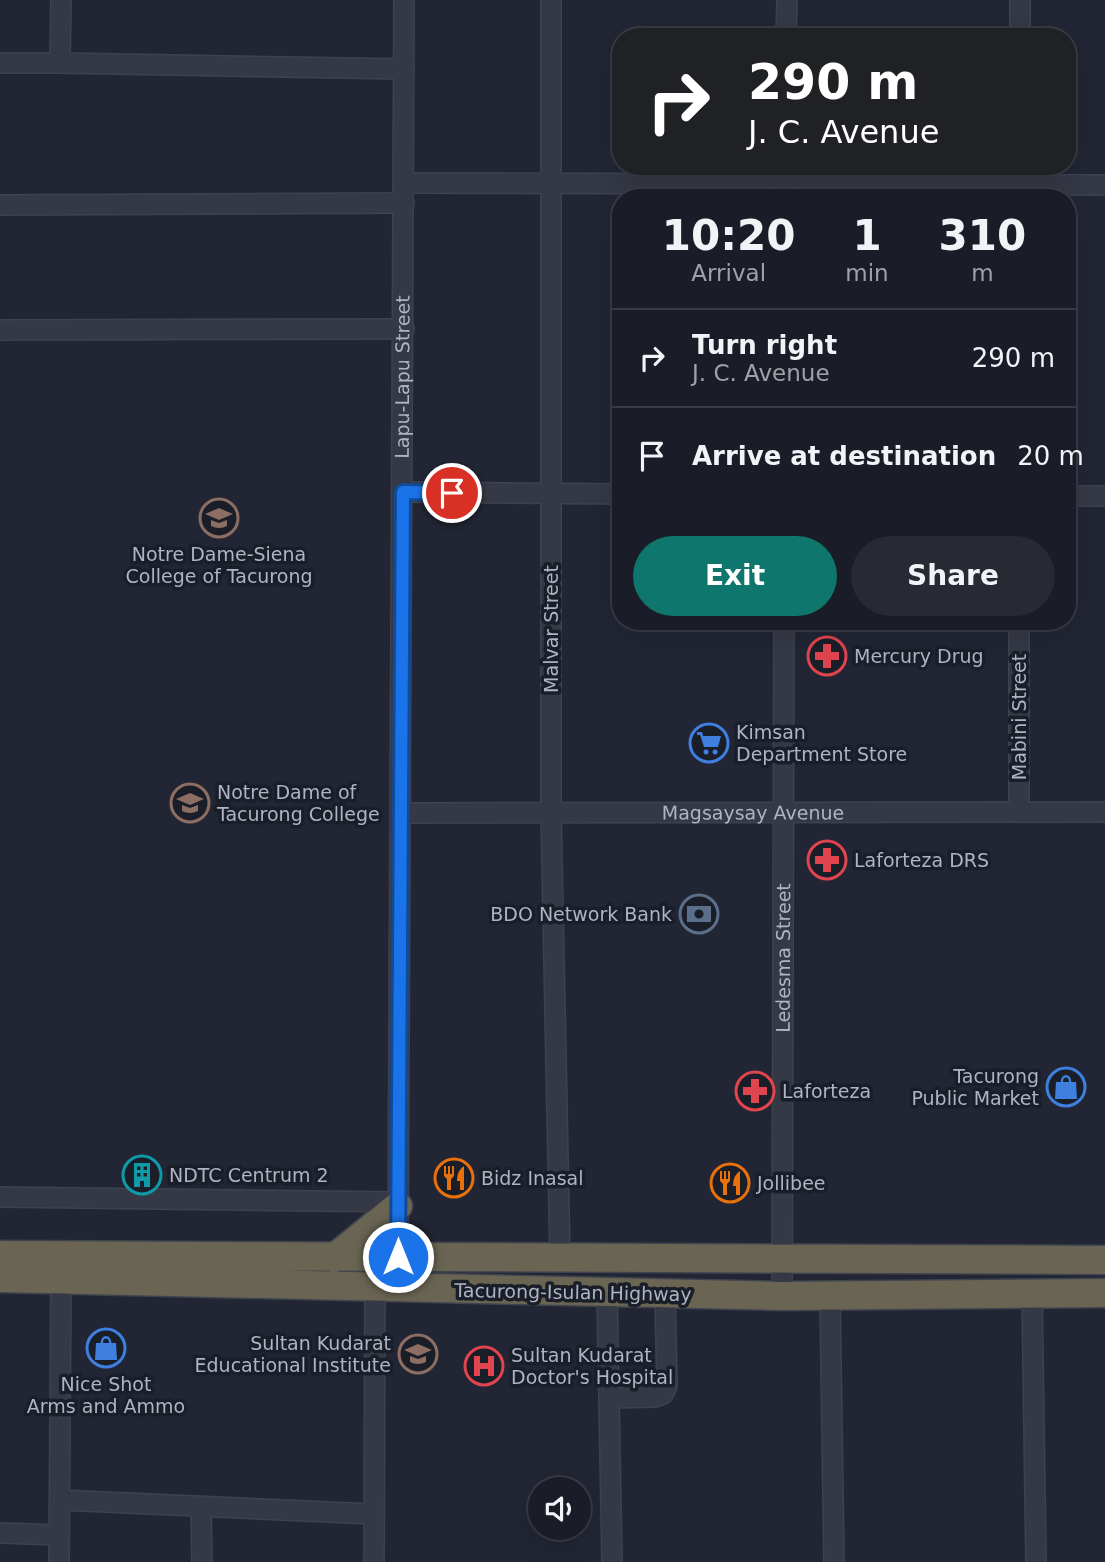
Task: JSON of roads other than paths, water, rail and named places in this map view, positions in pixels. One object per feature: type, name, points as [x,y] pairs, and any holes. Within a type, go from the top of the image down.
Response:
[{"type":"highway","points":[[334,1258],[398,1204]]},
{"type":"highway","name":"Tacurong-Isulan Highway","points":[[0,1255],[1105,1260]]},
{"type":"highway","name":"Tacurong-Isulan Highway","points":[[0,1278],[782,1296],[1105,1293]]},
{"type":"street","points":[[60,63],[61,0]]},
{"type":"street","name":"Lapu-Lapu Street","points":[[398,1257],[404,0]]},
{"type":"street","name":"Malvar Street","points":[[551,0],[551,813],[560,1258]]},
{"type":"street","points":[[786,28],[787,0]]},
{"type":"street","points":[[1020,0],[1020,28]]},
{"type":"street","points":[[0,63],[404,69]]},
{"type":"street","points":[[404,183],[1105,185]]},
{"type":"street","points":[[0,205],[404,203]]},
{"type":"street","points":[[0,330],[404,329]]},
{"type":"street","points":[[403,492],[612,494]]},
{"type":"street","points":[[1076,496],[1105,496]]},
{"type":"street","name":"Ledesma Street","points":[[782,1296],[784,630]]},
{"type":"street","name":"Mabini Street","points":[[1019,812],[1020,630]]},
{"type":"street","name":"Magsaysay Avenue","points":[[401,813],[1105,812]]},
{"type":"street","points":[[0,1197],[398,1204]]},
{"type":"street","points":[[59,1562],[61,1279]]},
{"type":"street","points":[[374,1562],[375,1288]]},
{"type":"street","points":[[607,1292],[612,1562]]},
{"type":"street","points":[[1032,1293],[1036,1562]]},
{"type":"street","points":[[609,1398],[655,1397],[663,1394],[667,1386],[665,1294]]},
{"type":"street","points":[[830,1296],[834,1562]]},
{"type":"street","points":[[60,1500],[373,1514]]},
{"type":"street","points":[[201,1507],[202,1562]]},
{"type":"street","points":[[0,1533],[59,1535]]},
{"type":"place","name":"Notre Dame-Siena College of Tacurong","points":[[219,518]]},
{"type":"place","name":"Mercury Drug","points":[[827,656]]},
{"type":"place","name":"Kimsan Department Store","points":[[709,743]]},
{"type":"place","name":"Notre Dame of Tacurong College","points":[[190,803]]},
{"type":"place","name":"Laforteza DRS","points":[[827,860]]},
{"type":"place","name":"BDO Network Bank","points":[[699,914]]},
{"type":"place","name":"Tacurong Public Market","points":[[1066,1087]]},
{"type":"place","name":"Laforteza","points":[[755,1091]]},
{"type":"place","name":"NDTC Centrum 2","points":[[142,1175]]},
{"type":"place","name":"Bidz Inasal","points":[[454,1178]]},
{"type":"place","name":"Jollibee","points":[[730,1183]]},
{"type":"place","name":"Nice Shot Arms and Ammo","points":[[106,1348]]},
{"type":"place","name":"Sultan Kudarat Educational Institute","points":[[418,1354]]},
{"type":"place","name":"Sultan Kudarat Doctor's Hospital","points":[[484,1366]]}]
